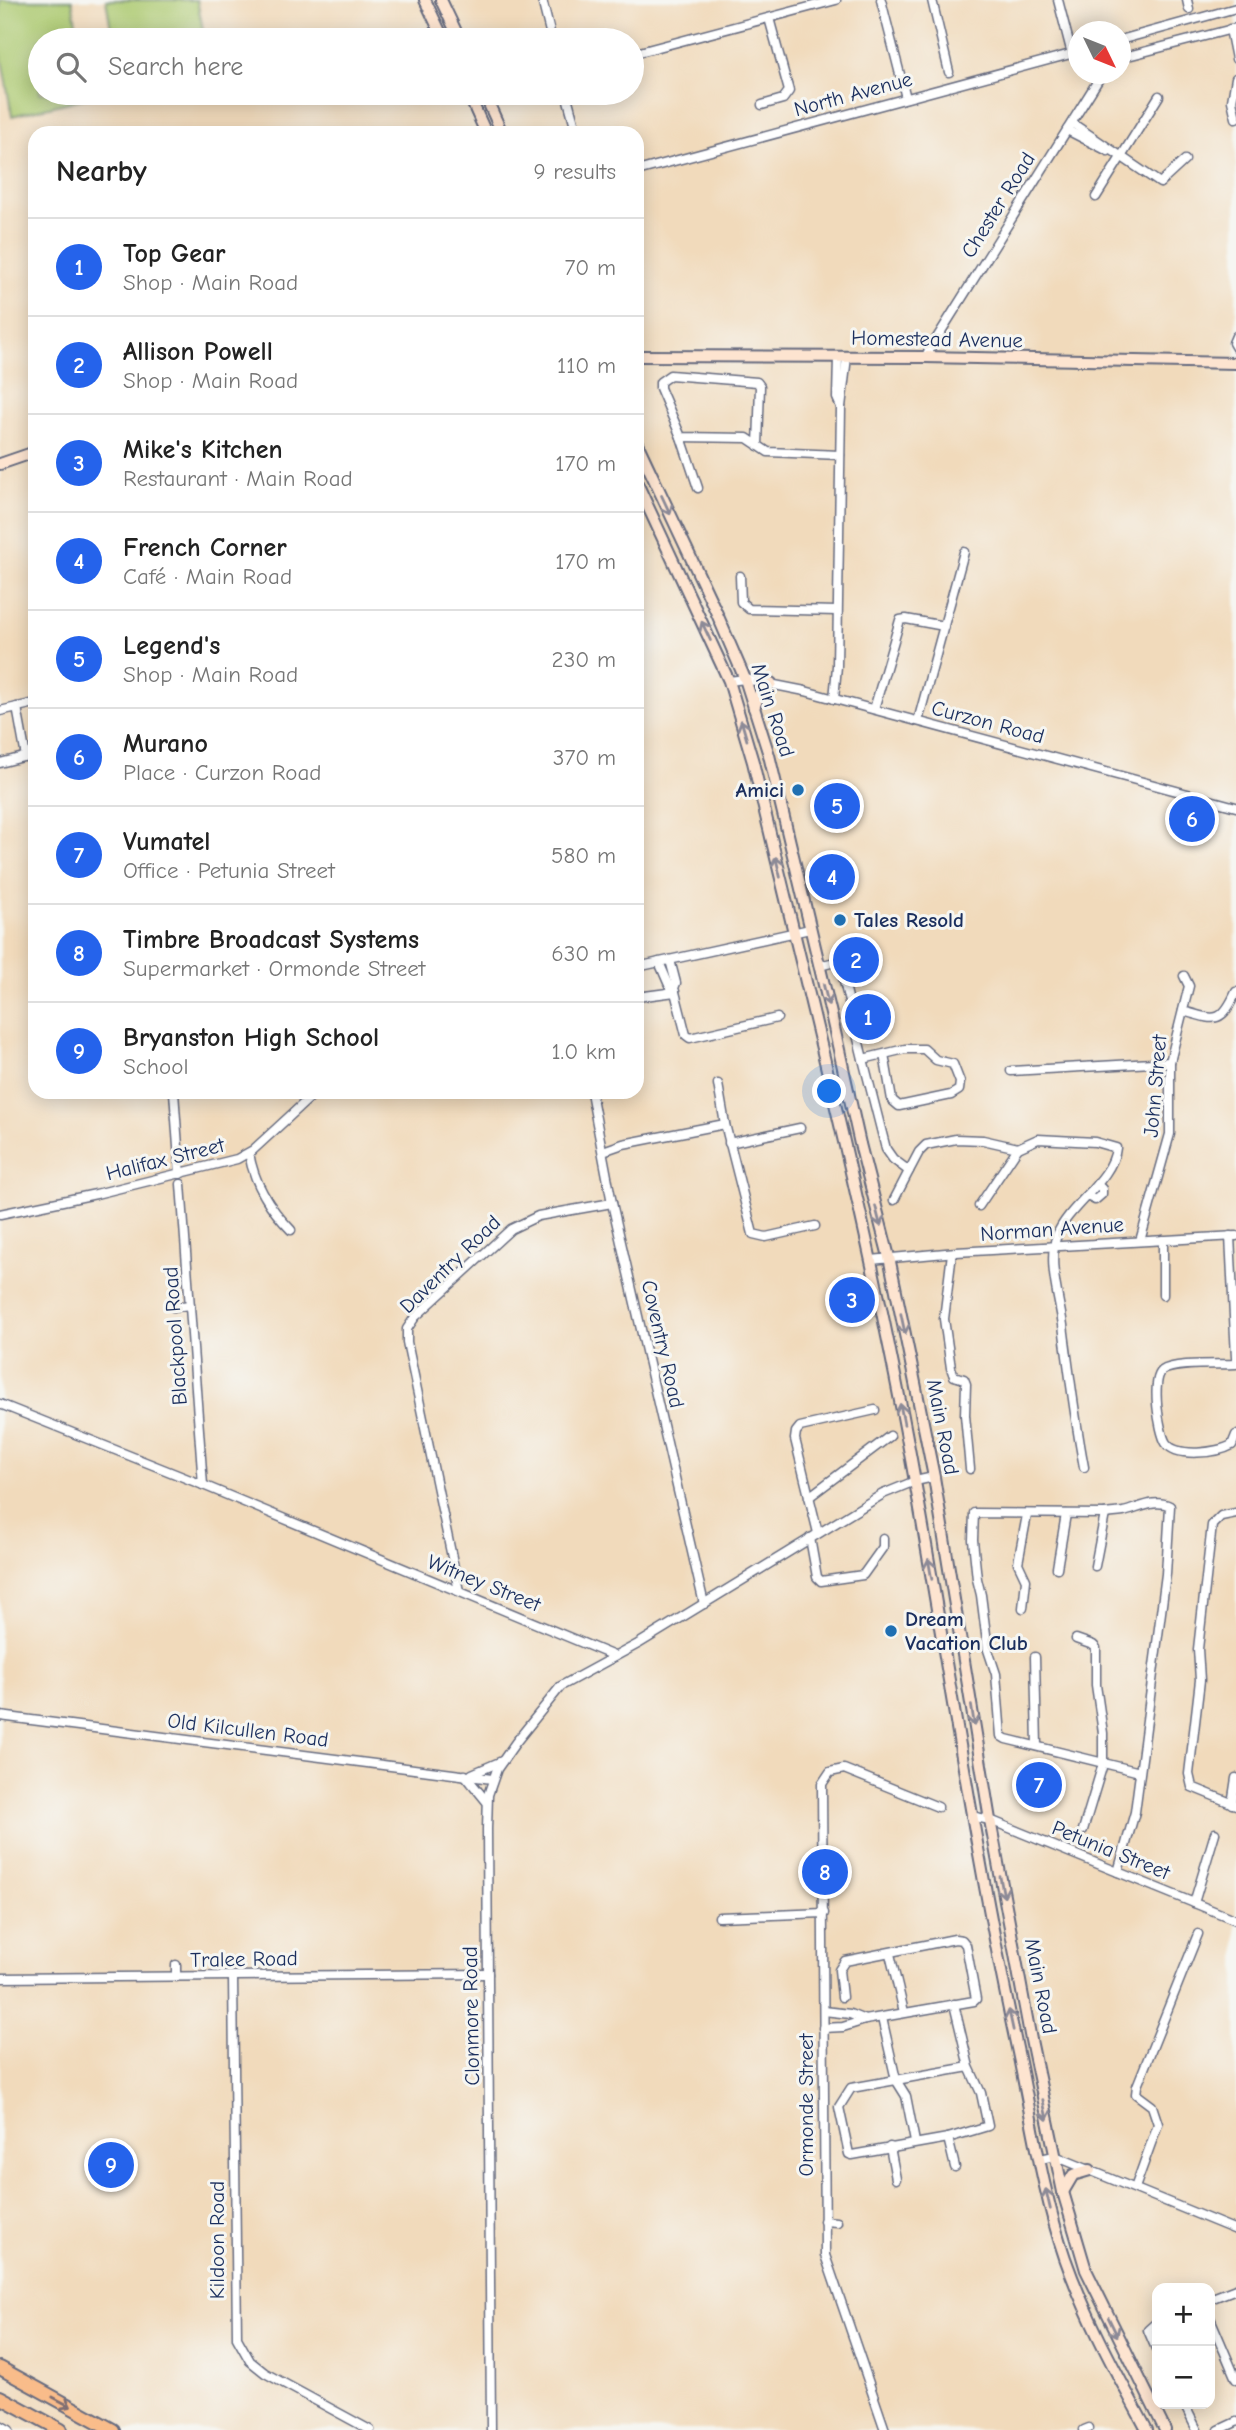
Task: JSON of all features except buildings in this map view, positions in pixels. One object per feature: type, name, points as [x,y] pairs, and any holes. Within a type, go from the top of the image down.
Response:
[{"type":"main road","points":[[425,0],[438,28]]},
{"type":"main road","points":[[441,0],[454,28]]},
{"type":"main road","points":[[473,105],[483,126]]},
{"type":"main road","points":[[489,105],[499,126]]},
{"type":"main road","name":"Homestead Avenue","points":[[644,355],[1236,363]]},
{"type":"main road","points":[[0,458],[28,449]]},
{"type":"main road","points":[[0,464],[28,454]]},
{"type":"main road","name":"Main Road","points":[[644,458],[745,678],[781,803],[889,1257],[934,1477],[990,1820],[1063,2192],[1086,2270],[1165,2430]]},
{"type":"main road","name":"Main Road","points":[[644,498],[729,681],[754,762],[871,1260],[915,1481],[971,1816],[1051,2212],[1086,2311],[1147,2430]]},
{"type":"main road","points":[[754,708],[759,695],[771,683]]},
{"type":"main road","points":[[1063,2192],[1073,2175],[1090,2170]]},
{"type":"main road","points":[[0,2368],[113,2430]]},
{"type":"main road","points":[[0,2397],[61,2430]]},
{"type":"street","points":[[542,0],[549,28]]},
{"type":"street","points":[[644,51],[836,0]]},
{"type":"street","points":[[881,0],[906,98]]},
{"type":"street","points":[[932,0],[949,72]]},
{"type":"street","points":[[1058,0],[1068,31]]},
{"type":"street","points":[[1131,37],[1236,8]]},
{"type":"street","points":[[762,105],[783,99],[789,91],[769,18]]},
{"type":"street","points":[[1131,55],[1233,29],[1236,59]]},
{"type":"street","name":"North Avenue","points":[[644,169],[1068,55]]},
{"type":"street","points":[[1236,78],[1231,101],[1236,118]]},
{"type":"street","name":"Chester Road","points":[[925,357],[1096,84]]},
{"type":"street","points":[[1096,197],[1119,156],[1159,96]]},
{"type":"street","points":[[569,105],[575,126]]},
{"type":"street","points":[[1069,126],[1082,139],[1119,156],[1160,183],[1185,160]]},
{"type":"street","points":[[1236,336],[1233,344],[1236,348]]},
{"type":"street","points":[[836,699],[839,670],[836,666],[836,611],[843,357]]},
{"type":"street","points":[[698,488],[681,437],[660,388],[664,377],[670,375],[753,380],[760,386],[758,446]]},
{"type":"street","points":[[681,437],[747,438],[768,452],[840,455]]},
{"type":"street","points":[[918,721],[964,552]]},
{"type":"street","points":[[740,576],[741,602],[749,609],[836,611]]},
{"type":"street","points":[[874,709],[900,620],[906,618],[944,626]]},
{"type":"street","name":"Curzon Road","points":[[729,681],[745,678],[836,699],[1236,807]]},
{"type":"street","points":[[0,711],[28,704]]},
{"type":"street","points":[[16,707],[28,749]]},
{"type":"street","points":[[0,763],[28,756]]},
{"type":"street","points":[[644,965],[810,929]]},
{"type":"street","points":[[670,960],[686,1035],[690,1038],[777,1018]]},
{"type":"street","points":[[819,966],[839,961],[886,1149],[909,1171]]},
{"type":"street","points":[[659,962],[669,985],[675,990]]},
{"type":"street","name":"John Street","points":[[1140,1241],[1170,1134],[1170,1062],[1189,986],[1184,976]]},
{"type":"street","points":[[644,996],[675,990]]},
{"type":"street","points":[[1183,1011],[1205,1017],[1221,1016],[1227,1011],[1236,992]]},
{"type":"street","points":[[863,1059],[884,1054],[905,1049],[925,1049],[936,1060],[953,1064],[960,1083],[959,1090],[951,1095],[899,1106],[892,1100],[884,1054]]},
{"type":"street","points":[[1011,1070],[1170,1062]]},
{"type":"street","points":[[718,1084],[729,1143],[753,1234],[765,1237],[815,1226]]},
{"type":"street","points":[[175,1099],[180,1174]]},
{"type":"street","name":"Halifax Street","points":[[0,1214],[229,1162],[249,1153],[308,1099]]},
{"type":"street","name":"Coventry Road","points":[[592,1099],[612,1203],[705,1604]]},
{"type":"street","points":[[603,1151],[623,1144],[725,1124]]},
{"type":"street","points":[[729,1143],[800,1128]]},
{"type":"street","points":[[894,1200],[922,1149],[934,1143],[965,1139],[1018,1148]]},
{"type":"street","points":[[979,1206],[1018,1148],[1038,1139],[1095,1142],[1117,1149],[1097,1184],[1066,1217],[1054,1247],[1067,1368],[1084,1467]]},
{"type":"street","points":[[249,1153],[258,1186],[291,1230]]},
{"type":"street","name":"Blackpool Road","points":[[181,1184],[203,1485]]},
{"type":"street","name":"Daventry Road","points":[[459,1591],[407,1342],[410,1323],[458,1276],[520,1223],[538,1216],[612,1203]]},
{"type":"street","points":[[1233,1236],[1236,1357]]},
{"type":"street","name":"Norman Avenue","points":[[871,1260],[952,1252],[1233,1236]]},
{"type":"street","points":[[1163,1240],[1163,1295]]},
{"type":"street","points":[[952,1252],[944,1319],[951,1368],[954,1376],[964,1379],[966,1384],[965,1415],[970,1469]]},
{"type":"street","points":[[173,1307],[190,1304]]},
{"type":"street","points":[[1236,1364],[1164,1369],[1156,1383],[1160,1427],[1167,1444],[1175,1451],[1219,1452],[1232,1446],[1236,1435]]},
{"type":"street","name":"Witney Street","points":[[0,1404],[203,1485],[614,1656]]},
{"type":"street","points":[[875,1410],[800,1427],[795,1438],[809,1497],[817,1577],[821,1581],[863,1575],[883,1547],[883,1538]]},
{"type":"street","points":[[809,1497],[890,1436]]},
{"type":"street","points":[[614,1656],[705,1604],[883,1494],[915,1481],[934,1477]]},
{"type":"street","points":[[1118,1872],[1135,1812],[1166,1574],[1171,1509],[1166,1503],[1105,1514],[974,1513],[973,1540],[988,1650],[996,1674],[1000,1733],[1006,1739],[1140,1772]]},
{"type":"street","points":[[1236,1513],[1221,1516],[1212,1525],[1198,1649],[1200,1680],[1189,1774],[1192,1787],[1198,1792],[1234,1804],[1236,1778]]},
{"type":"street","points":[[1057,1568],[1066,1514]]},
{"type":"street","points":[[1095,1566],[1105,1514]]},
{"type":"street","points":[[1023,1608],[1026,1580],[1018,1563],[1027,1515]]},
{"type":"street","points":[[1076,1639],[1093,1645],[1097,1651],[1096,1685],[1103,1733],[1102,1764],[1083,1830]]},
{"type":"street","name":"Clonmore Road","points":[[491,2430],[487,1802],[492,1779],[502,1761],[555,1691],[576,1676],[614,1656]]},
{"type":"street","points":[[1035,1657],[1037,1746]]},
{"type":"street","name":"Old Kilcullen Road","points":[[0,1716],[492,1779]]},
{"type":"street","points":[[322,1756],[323,1746]]},
{"type":"street","points":[[487,1802],[467,1775],[502,1761]]},
{"type":"street","name":"Ormonde Street","points":[[885,2430],[826,2262],[822,1784],[830,1772],[844,1769],[938,1807]]},
{"type":"street","name":"Petunia Street","points":[[971,1816],[990,1820],[1236,1920]]},
{"type":"street","points":[[1194,1903],[1214,1833]]},
{"type":"street","points":[[719,1917],[824,1913]]},
{"type":"street","points":[[1135,2188],[1158,2123],[1152,2106],[1136,2094],[1137,2086],[1198,1934]]},
{"type":"street","points":[[823,2028],[844,2027],[865,2020],[976,1999],[966,1945],[962,1940],[955,1939],[842,1963],[839,1969],[842,1997]]},
{"type":"street","points":[[890,1954],[904,2012]]},
{"type":"street","points":[[176,1965],[176,1977]]},
{"type":"street","name":"Tralee Road","points":[[0,1978],[488,1974]]},
{"type":"street","name":"Kildoon Road","points":[[233,1977],[237,2338],[243,2353],[256,2367],[370,2430]]},
{"type":"street","points":[[954,2004],[969,2067],[981,2093],[989,2125],[984,2129],[948,2138],[850,2154],[839,2107],[851,2088],[969,2067]]},
{"type":"street","points":[[824,2011],[850,2014],[865,2020]]},
{"type":"street","points":[[882,2018],[896,2080],[904,2091],[915,2142]]},
{"type":"street","points":[[948,2138],[955,2167]]},
{"type":"street","points":[[890,2147],[896,2179]]},
{"type":"street","points":[[1040,2159],[1055,2156],[1236,2230]]},
{"type":"street","points":[[824,2221],[837,2222]]},
{"type":"street","points":[[1215,2297],[1234,2288]]},
{"type":"street","points":[[1152,2326],[1147,2330],[1152,2340]]},
{"type":"street","points":[[1215,2330],[1236,2379]]},
{"type":"street","points":[[1186,2409],[1197,2430]]},
{"type":"street","points":[[1219,2430],[1236,2422]]},
{"type":"street","points":[[0,2425],[9,2430]]},
{"type":"green space","points":[[0,0],[72,0],[77,28],[28,28],[28,105],[57,105],[12,116],[0,49]]},
{"type":"green space","points":[[106,0],[197,0],[203,28],[111,28]]},
{"type":"place","name":"Amici","points":[[798,790]]},
{"type":"place","name":"Legend's","points":[[837,806]]},
{"type":"place","name":"Murano","points":[[1192,819]]},
{"type":"place","name":"French Corner","points":[[832,877]]},
{"type":"place","name":"Tales Resold","points":[[840,920]]},
{"type":"place","name":"Allison Powell","points":[[856,960]]},
{"type":"place","name":"Top Gear","points":[[868,1017]]},
{"type":"place","name":"Mike's Kitchen","points":[[852,1300]]},
{"type":"place","name":"Dream Vacation Club","points":[[891,1631]]},
{"type":"place","name":"Vumatel","points":[[1039,1785]]},
{"type":"place","name":"Timbre Broadcast Systems","points":[[825,1872]]},
{"type":"place","name":"Bryanston High School","points":[[111,2165]]}]
